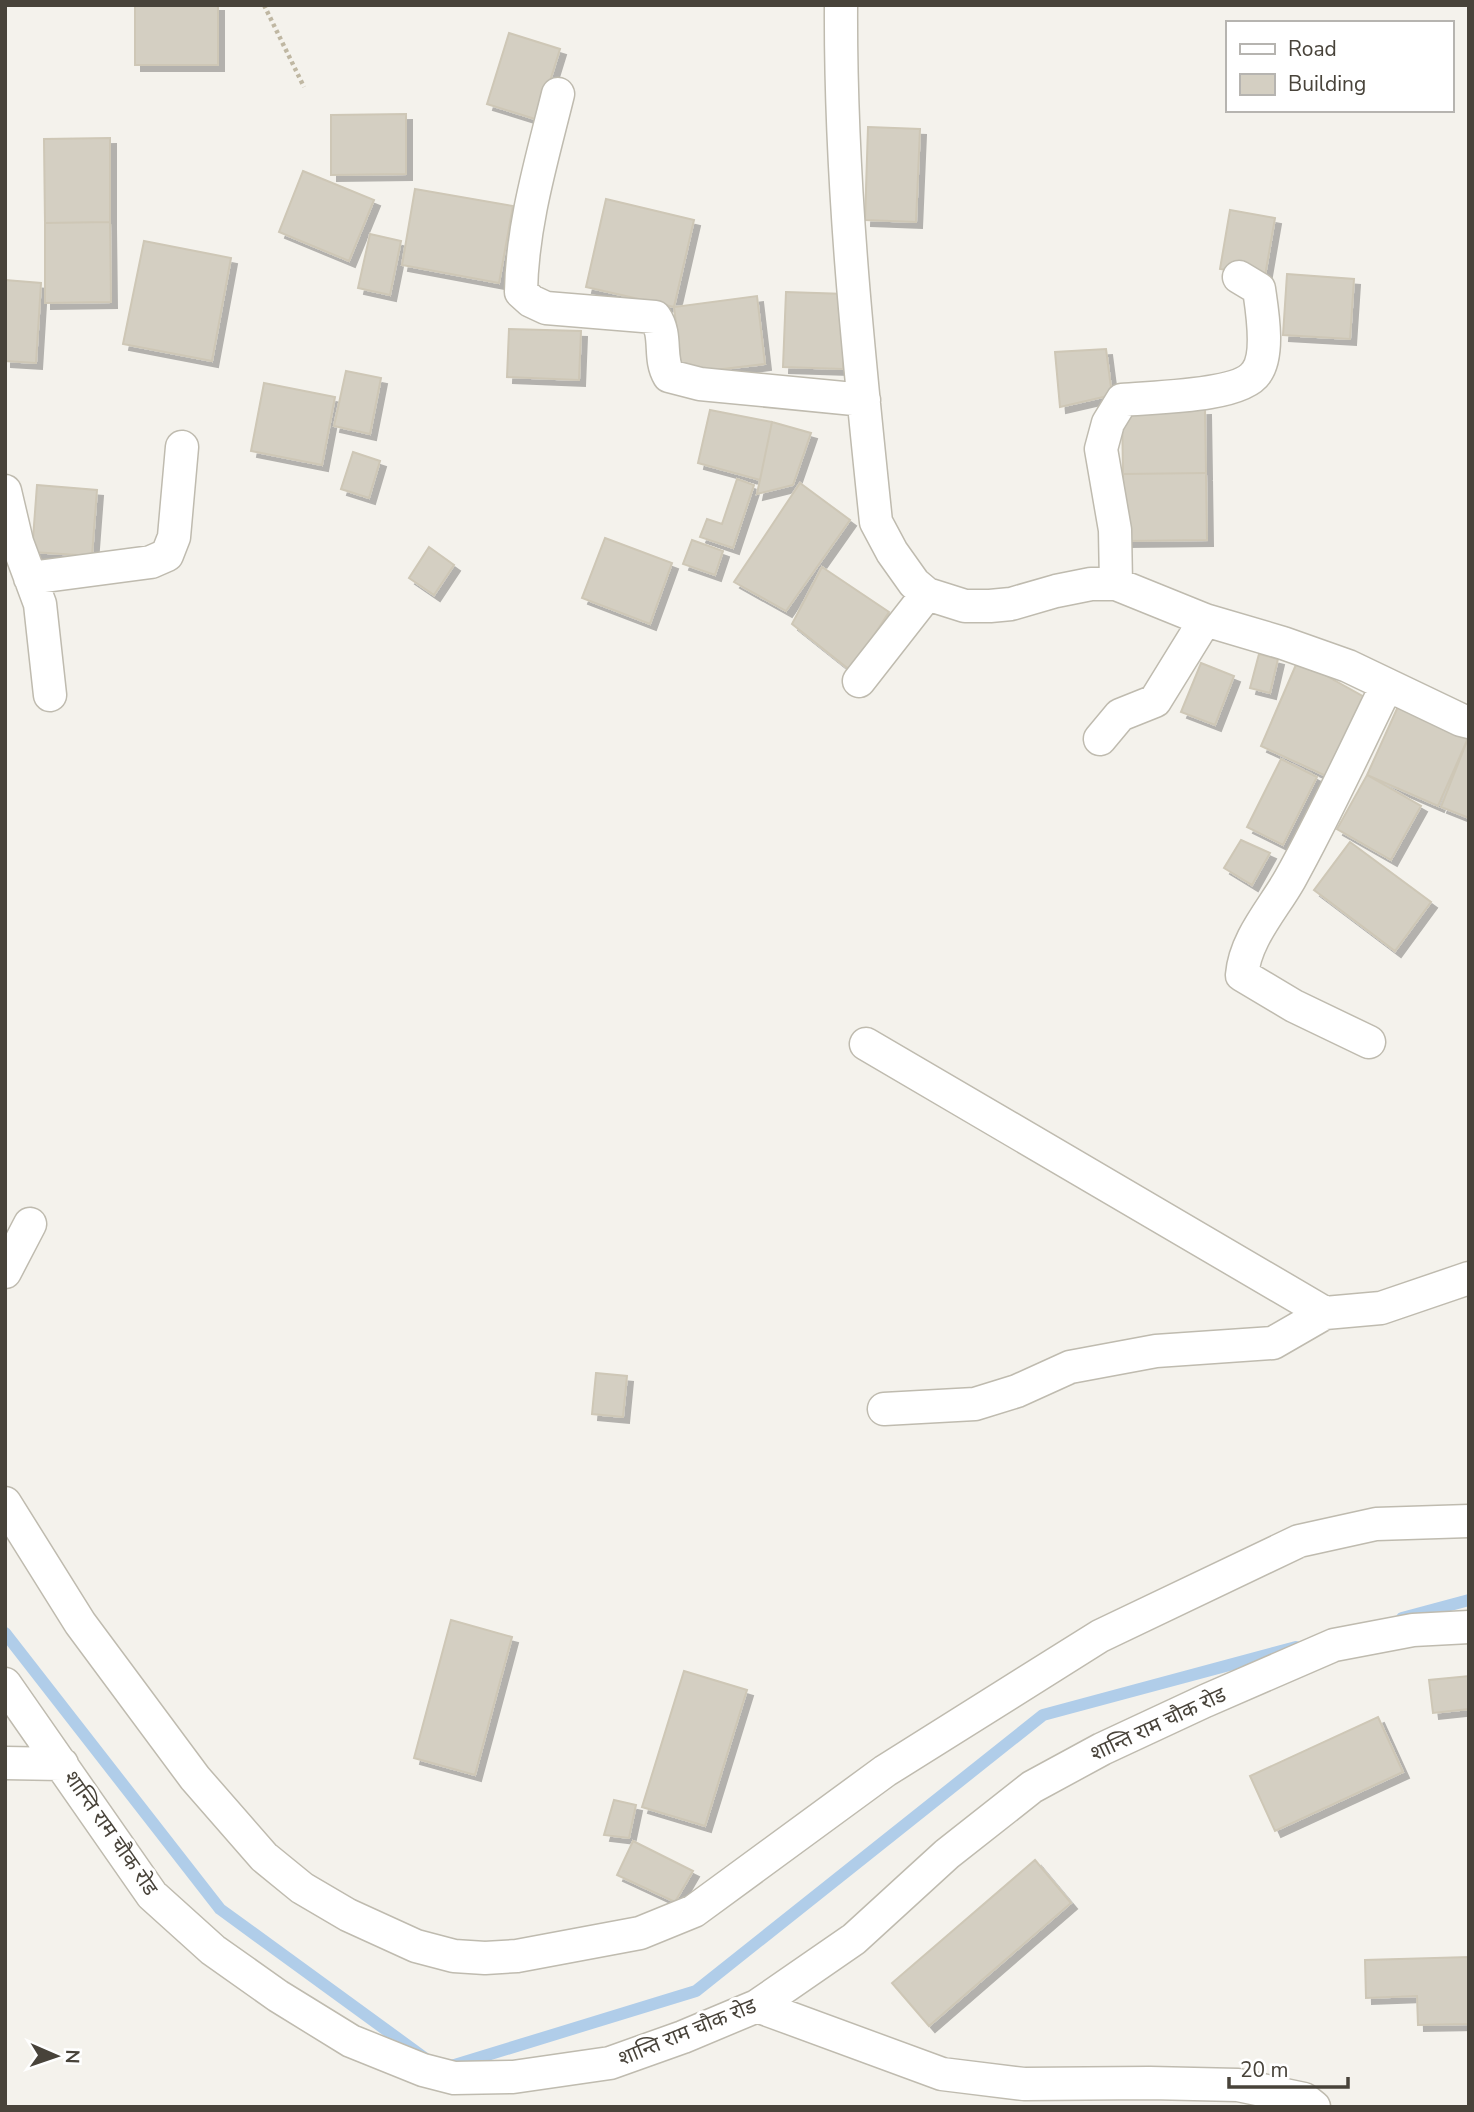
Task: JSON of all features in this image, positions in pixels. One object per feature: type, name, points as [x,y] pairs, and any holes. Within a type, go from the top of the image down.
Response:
[{"type":"street","points":[[841,5],[844,175],[851,284],[876,522],[892,552],[914,583],[927,594],[965,606],[1011,604],[1091,584],[1116,584],[1205,621],[1283,643],[1348,666],[1469,722]]},
{"type":"street","points":[[558,94],[533,197],[522,265],[521,292],[531,301],[546,308],[655,317],[662,327],[665,369],[669,376],[677,379],[700,384],[864,400]]},
{"type":"street","points":[[1116,584],[1115,530],[1101,450],[1108,423],[1122,400],[1221,391],[1248,382],[1257,373],[1262,362],[1264,320],[1259,289],[1239,277]]},
{"type":"street","points":[[30,578],[151,562],[167,555],[174,537],[182,447]]},
{"type":"street","points":[[5,491],[17,542],[40,604],[50,695]]},
{"type":"street","points":[[859,681],[927,594]]},
{"type":"street","points":[[1100,739],[1120,716],[1155,701],[1205,621]]},
{"type":"street","points":[[1369,1042],[1294,1006],[1242,975],[1243,960],[1250,946],[1290,878],[1387,685]]},
{"type":"street","points":[[866,1044],[1325,1313]]},
{"type":"street","points":[[5,1272],[30,1224]]},
{"type":"street","points":[[884,1409],[975,1404],[1017,1391],[1070,1367],[1156,1351],[1273,1343],[1325,1313],[1381,1308],[1469,1278]]},
{"type":"street","points":[[5,1503],[80,1623],[195,1778],[264,1857],[302,1888],[348,1915],[416,1946],[454,1956],[485,1958],[517,1956],[640,1933],[694,1911],[885,1772],[1100,1636],[1299,1541],[1376,1524],[1469,1521]]},
{"type":"street","name":"शान्ति राम चौक रोड","points":[[5,1684],[152,1895],[213,1950],[278,1996],[351,2041],[423,2070],[454,2078],[513,2077],[610,2063],[683,2037],[757,2006],[854,1940],[947,1854],[1032,1787],[1182,1712],[1334,1645],[1413,1630],[1469,1627]]},
{"type":"street","points":[[5,1763],[62,1764]]},
{"type":"street","points":[[757,2006],[942,2074],[1024,2084],[1238,2085],[1304,2099],[1314,2107]]},
{"type":"path","points":[[264,5],[304,87]]},
{"type":"building","points":[[135,5],[218,5],[218,65],[135,65]]},
{"type":"building","points":[[509,33],[560,49],[538,120],[487,104]]},
{"type":"building","points":[[406,114],[406,174],[331,175],[331,115]]},
{"type":"building","points":[[868,127],[920,129],[916,222],[865,220]]},
{"type":"building","points":[[110,138],[110,222],[45,223],[44,139]]},
{"type":"building","points":[[303,171],[374,200],[349,261],[279,232]]},
{"type":"building","points":[[415,189],[513,206],[499,283],[402,265]]},
{"type":"building","points":[[606,199],[694,220],[674,307],[586,287]]},
{"type":"building","points":[[1230,210],[1275,218],[1265,276],[1220,269]]},
{"type":"building","points":[[110,222],[111,302],[45,303],[45,223]]},
{"type":"building","points":[[370,234],[401,241],[390,295],[358,288]]},
{"type":"building","points":[[144,241],[231,258],[212,361],[123,344]]},
{"type":"building","points":[[1287,274],[1354,279],[1350,339],[1283,335]]},
{"type":"building","points":[[5,280],[41,283],[36,363],[5,361]]},
{"type":"building","points":[[786,292],[846,294],[843,369],[783,367]]},
{"type":"building","points":[[757,296],[765,364],[682,374],[674,307]]},
{"type":"building","points":[[509,329],[581,331],[579,380],[507,377]]},
{"type":"building","points":[[1106,349],[1112,395],[1060,407],[1055,352]]},
{"type":"building","points":[[346,371],[381,378],[370,434],[334,426]]},
{"type":"building","points":[[264,383],[335,397],[322,465],[251,451]]},
{"type":"building","points":[[1205,409],[1206,473],[1123,474],[1122,411]]},
{"type":"building","points":[[710,410],[772,422],[760,480],[698,463]]},
{"type":"building","points":[[772,422],[811,433],[793,485],[757,494]]},
{"type":"building","points":[[353,452],[380,461],[369,498],[341,489]]},
{"type":"building","points":[[1206,473],[1207,540],[1124,541],[1123,474]]},
{"type":"building","points":[[737,479],[754,485],[733,548],[700,537],[707,519],[722,524]]},
{"type":"building","points":[[800,483],[850,520],[786,611],[734,582]]},
{"type":"building","points":[[37,485],[97,490],[92,556],[32,552]]},
{"type":"building","points":[[605,538],[672,563],[650,624],[582,598]]},
{"type":"building","points":[[692,540],[723,551],[715,575],[683,564]]},
{"type":"building","points":[[429,547],[454,565],[434,595],[409,578]]},
{"type":"building","points":[[822,567],[889,612],[851,671],[792,624]]},
{"type":"building","points":[[1259,654],[1278,659],[1270,693],[1250,688]]},
{"type":"building","points":[[1298,660],[1366,698],[1326,776],[1261,746]]},
{"type":"building","points":[[1201,663],[1234,676],[1215,725],[1181,712]]},
{"type":"building","points":[[1401,700],[1469,736],[1438,806],[1367,775]]},
{"type":"building","points":[[1469,736],[1469,818],[1441,807]]},
{"type":"building","points":[[1281,759],[1317,777],[1283,845],[1247,827]]},
{"type":"building","points":[[1367,775],[1421,806],[1391,860],[1337,829]]},
{"type":"building","points":[[1241,840],[1270,853],[1252,885],[1224,868]]},
{"type":"building","points":[[1350,842],[1431,902],[1395,951],[1314,890]]},
{"type":"building","points":[[596,1373],[627,1376],[623,1417],[592,1414]]},
{"type":"building","points":[[451,1620],[512,1637],[475,1775],[414,1758]]},
{"type":"building","points":[[684,1671],[747,1690],[705,1826],[642,1807]]},
{"type":"building","points":[[1469,1676],[1469,1709],[1433,1713],[1429,1680]]},
{"type":"building","points":[[1378,1717],[1403,1772],[1275,1831],[1250,1776]]},
{"type":"building","points":[[614,1800],[636,1805],[629,1838],[604,1835]]},
{"type":"building","points":[[633,1841],[693,1871],[675,1902],[617,1875]]},
{"type":"building","points":[[1035,1860],[1071,1903],[929,2026],[892,1983]]},
{"type":"building","points":[[1469,1957],[1469,2024],[1418,2025],[1417,1996],[1366,1998],[1365,1960]]},
{"type":"waterway","points":[[1402,1618],[1469,1600]]},
{"type":"waterway","points":[[5,1633],[220,1909],[426,2059]]},
{"type":"waterway","points":[[448,2067],[696,1991],[1043,1715],[1296,1647]]}]
